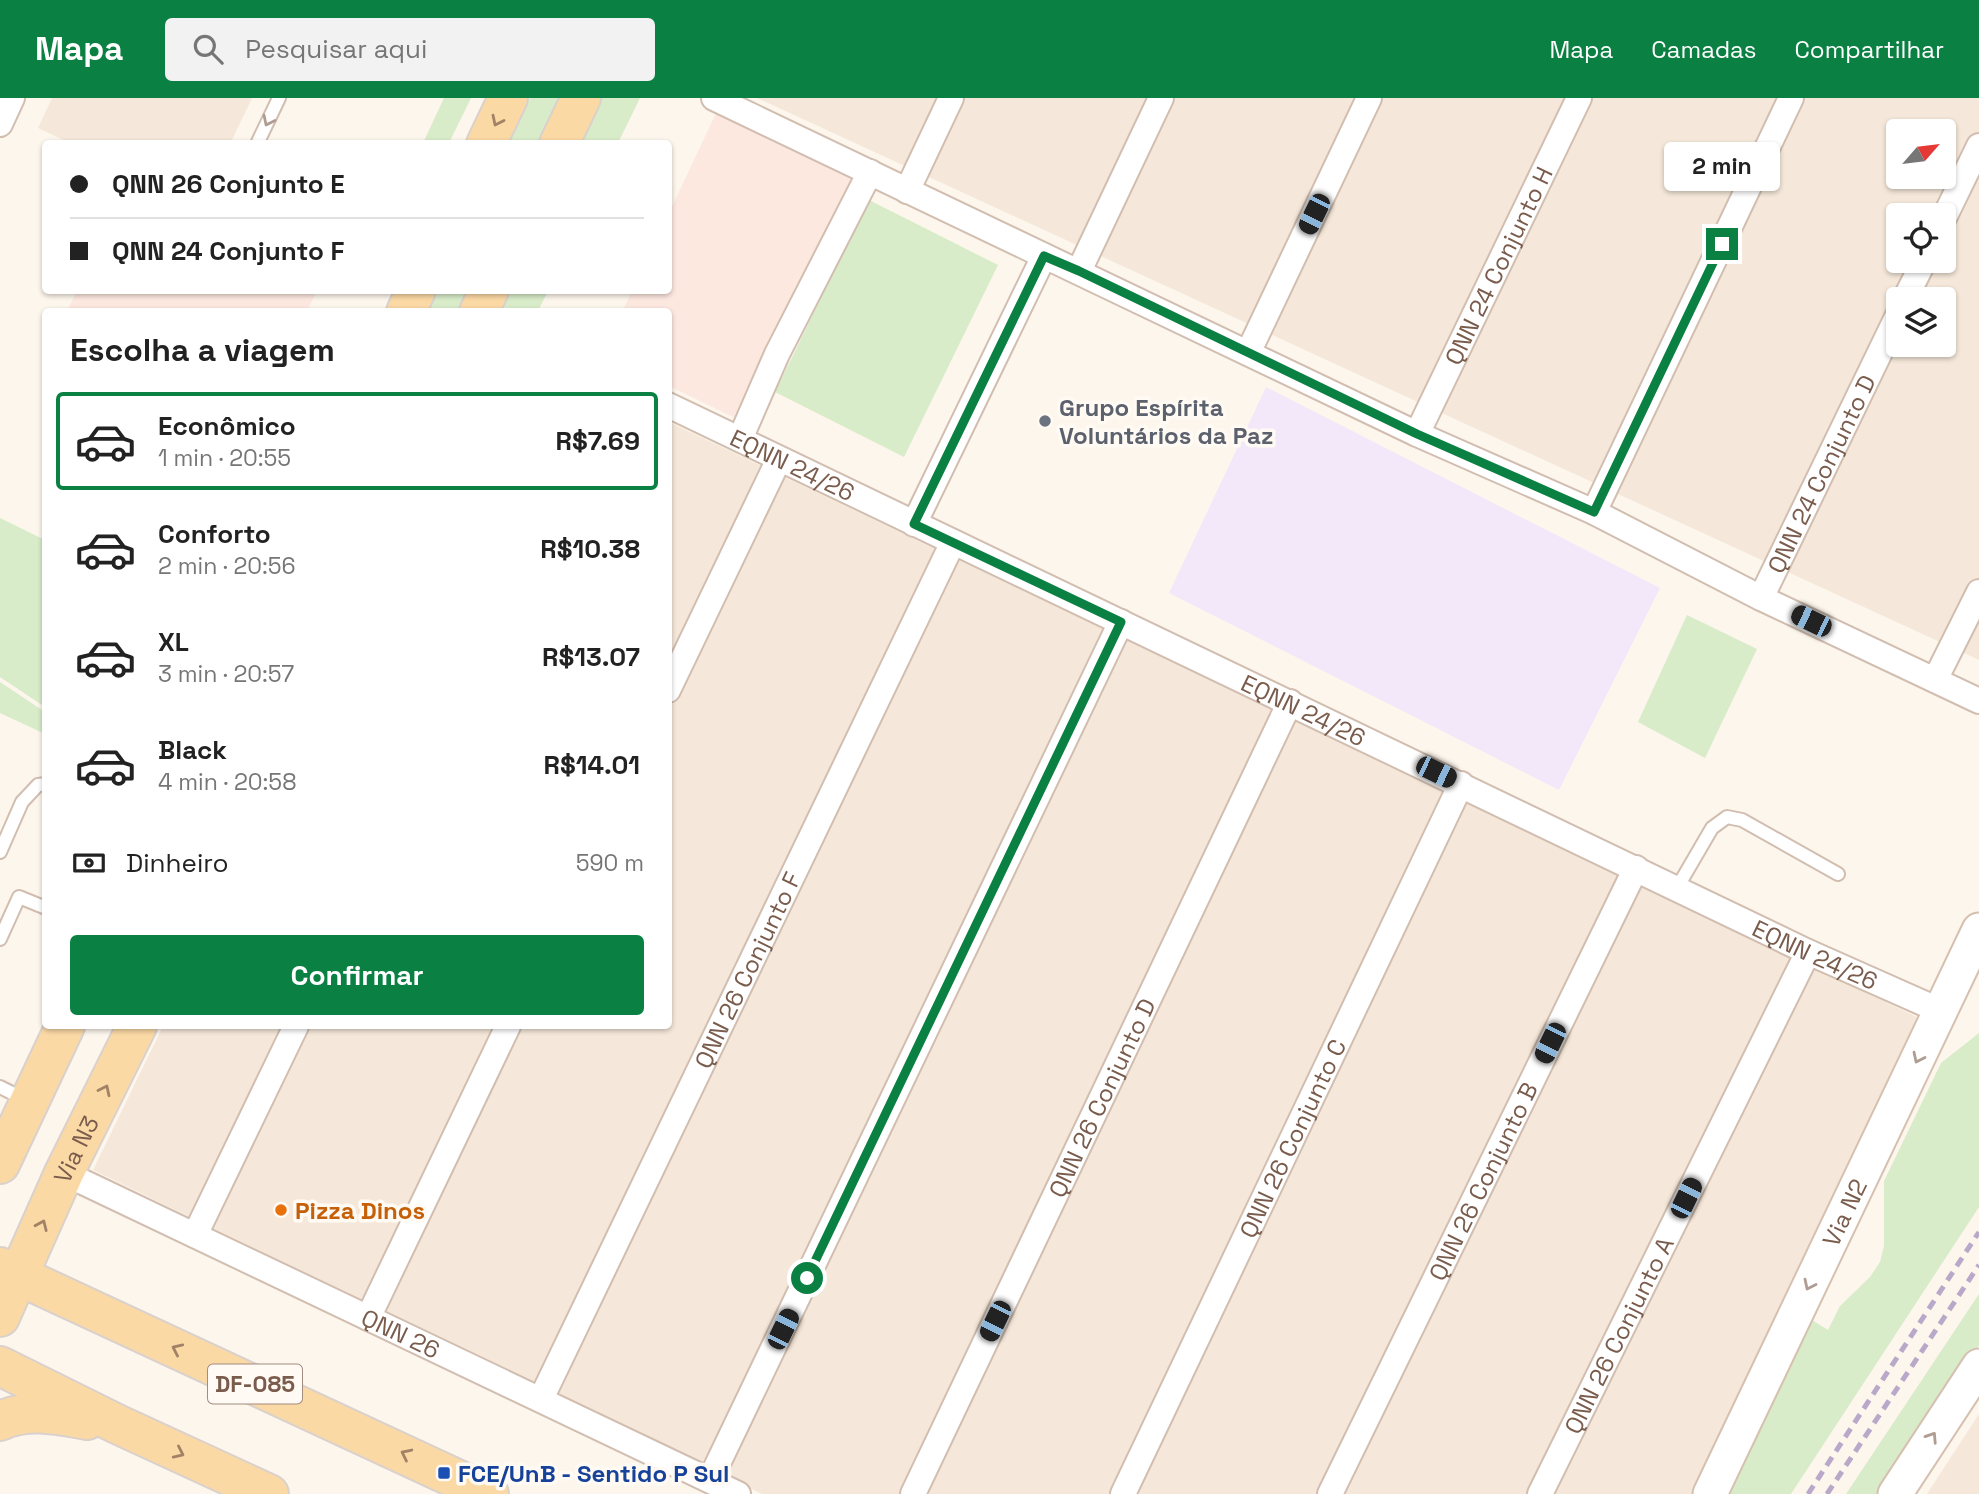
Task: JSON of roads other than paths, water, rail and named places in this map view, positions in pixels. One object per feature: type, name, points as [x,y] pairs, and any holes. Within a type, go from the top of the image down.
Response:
[{"type":"main road","points":[[488,140],[508,98]]},
{"type":"main road","points":[[561,140],[581,98]]},
{"type":"main road","name":"Via N2","points":[[1710,1494],[1979,930]]},
{"type":"main road","points":[[0,1164],[10,1103],[63,1029]]},
{"type":"main road","name":"Via N3","points":[[0,1317],[10,1272],[64,1173],[133,1031]]},
{"type":"main road","name":"DF-085","points":[[10,1272],[489,1494]]},
{"type":"main road","points":[[0,1366],[117,1424],[269,1494]]},
{"type":"main road","points":[[1895,1494],[1979,1366]]},
{"type":"main road","points":[[0,1421],[28,1414],[49,1414],[117,1424]]},
{"type":"street","points":[[0,124],[12,98]]},
{"type":"street","points":[[907,191],[951,98]]},
{"type":"street","points":[[1079,271],[1161,98]]},
{"type":"street","points":[[1248,353],[1370,98]]},
{"type":"street","name":"QNN 24 Conjunto H","points":[[1417,434],[1578,98]]},
{"type":"street","points":[[1594,512],[1791,98]]},
{"type":"street","points":[[727,101],[907,191],[1417,434],[1594,512],[1762,598],[1979,701]]},
{"type":"street","points":[[1951,203],[1979,146]]},
{"type":"street","points":[[740,439],[778,354],[870,172]]},
{"type":"street","points":[[914,524],[1044,256]]},
{"type":"street","name":"QNN 24 Conjunto D","points":[[1762,598],[1886,340]]},
{"type":"street","name":"EQNN 24/26","points":[[672,407],[1808,951],[1941,1012]]},
{"type":"street","points":[[672,682],[779,459]]},
{"type":"street","name":"QNN 26 Conjunto F","points":[[541,1399],[953,542]]},
{"type":"street","points":[[1935,680],[1979,592]]},
{"type":"street","points":[[710,1480],[1121,622]]},
{"type":"street","name":"QNN 26 Conjunto D","points":[[913,1494],[1290,702]]},
{"type":"street","name":"QNN 26 Conjunto C","points":[[1123,1494],[1461,784]]},
{"type":"street","name":"QNN 26 Conjunto B","points":[[1330,1494],[1636,867]]},
{"type":"street","name":"QNN 26 Conjunto A","points":[[1541,1494],[1808,951]]},
{"type":"street","points":[[195,1235],[295,1029]]},
{"type":"street","points":[[368,1318],[507,1029]]},
{"type":"street","name":"QNN 26","points":[[64,1173],[738,1494]]},
{"type":"lane","points":[[259,140],[279,98]]},
{"type":"lane","points":[[0,852],[22,802],[38,785],[42,784]]},
{"type":"lane","points":[[1677,888],[1712,828],[1727,817],[1742,820],[1838,874]]},
{"type":"lane","points":[[0,939],[19,897],[42,906]]},
{"type":"railway","points":[[1808,1494],[1979,1232]]},
{"type":"railway","points":[[1827,1494],[1979,1265]]},
{"type":"place","name":"Grupo Espírita Voluntários da Paz","points":[[1045,421]]},
{"type":"place","name":"Pizza Dinos","points":[[281,1210]]},
{"type":"place","name":"FCE/UnB - Sentido P Sul","points":[[444,1473]]}]
